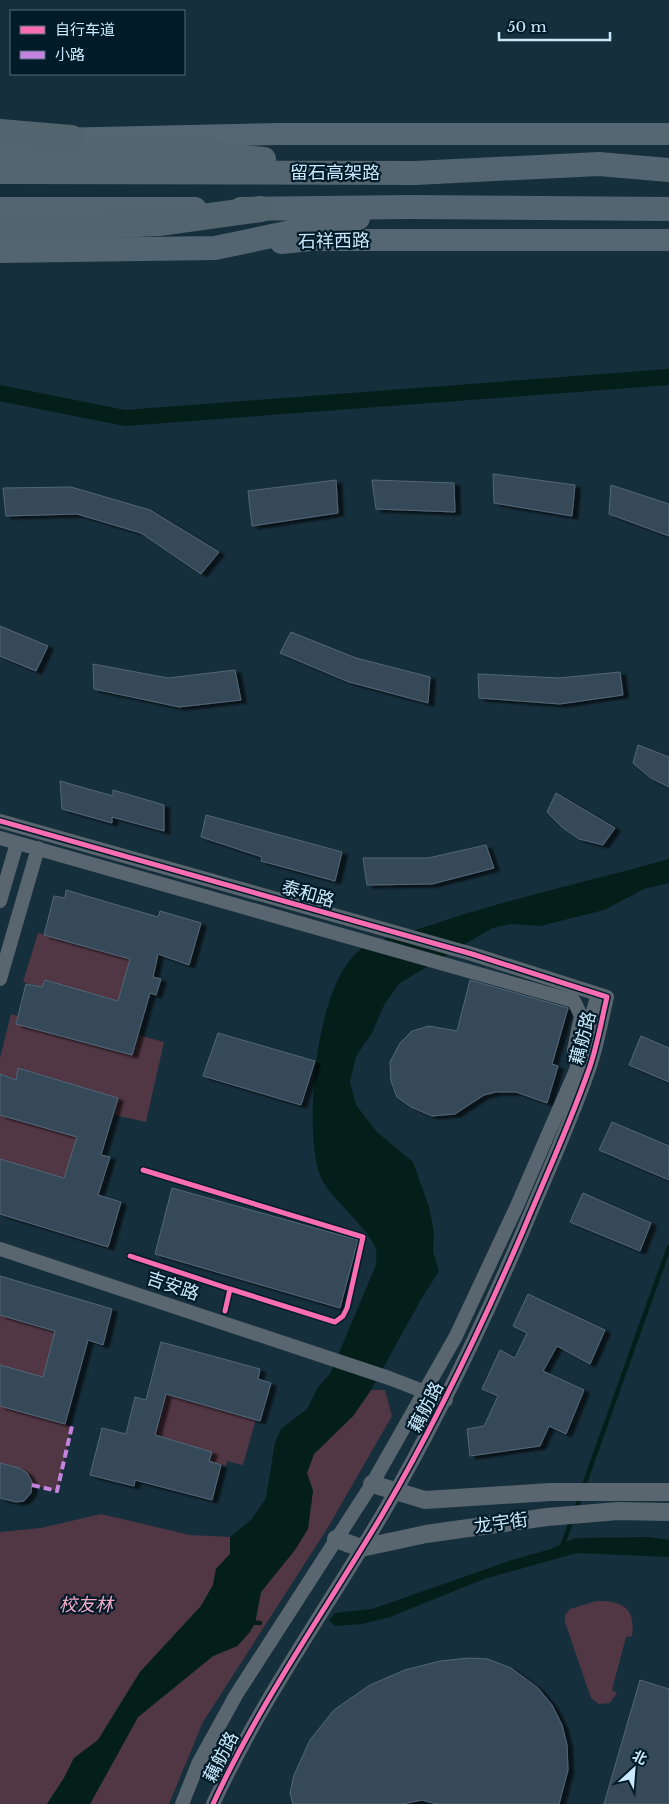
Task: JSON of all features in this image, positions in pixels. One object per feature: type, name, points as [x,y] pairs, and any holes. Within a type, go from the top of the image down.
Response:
[{"type":"highway","points":[[0,132],[71,138]]},
{"type":"highway","points":[[0,154],[202,153],[415,173]]},
{"type":"highway","name":"留石高架路","points":[[0,172],[415,173],[599,164],[669,170]]},
{"type":"highway","points":[[215,248],[409,207]]},
{"type":"highway","name":"留石高架路","points":[[0,209],[409,207],[669,209]]},
{"type":"highway","points":[[0,230],[159,223],[261,209]]},
{"type":"highway","name":"石祥西路","points":[[0,250],[215,248]]},
{"type":"main road","points":[[0,140],[287,134],[669,134]]},
{"type":"main road","points":[[599,164],[669,158]]},
{"type":"main road","points":[[629,210],[669,214]]},
{"type":"main road","name":"石祥西路","points":[[215,248],[311,240],[669,240]]},
{"type":"street","name":"泰和路","points":[[0,821],[472,954],[603,996]]},
{"type":"street","name":"泰和路","points":[[0,838],[574,1001],[581,1016],[564,1098]]},
{"type":"street","points":[[0,901],[17,842]]},
{"type":"street","points":[[0,979],[38,848]]},
{"type":"street","name":"藕舫路","points":[[182,1804],[198,1764],[236,1695],[372,1484],[456,1336],[486,1275],[564,1098],[603,996]]},
{"type":"street","name":"藕舫路","points":[[213,1804],[232,1762],[290,1662],[395,1491],[446,1400],[492,1302],[558,1150],[588,1072],[603,996]]},
{"type":"street","name":"吉安路","points":[[0,1249],[389,1378],[446,1400]]},
{"type":"street","name":"龙宇街","points":[[372,1484],[425,1500],[550,1492],[618,1490],[669,1492]]},
{"type":"street","name":"龙宇街","points":[[361,1548],[426,1534],[547,1517],[618,1511],[669,1512]]},
{"type":"street","points":[[336,1539],[361,1548]]},
{"type":"green space","points":[[38,933],[137,961],[124,1003],[45,980],[42,987],[23,982]]},
{"type":"green space","points":[[11,1014],[18,1016],[17,1024],[132,1055],[138,1035],[164,1042],[146,1122],[114,1115],[118,1098],[19,1068],[16,1080],[0,1074],[0,1058]]},
{"type":"green space","points":[[0,1115],[85,1139],[71,1180],[0,1159]]},
{"type":"green space","points":[[0,1315],[66,1334],[54,1344],[49,1354],[48,1365],[52,1380],[0,1365]]},
{"type":"green space","points":[[371,1390],[385,1390],[392,1416],[327,1529],[203,1722],[169,1804],[90,1804],[138,1717],[213,1656],[237,1646],[255,1623],[261,1592],[278,1570],[313,1491],[307,1473],[314,1454],[353,1416]]},
{"type":"green space","points":[[166,1394],[256,1419],[243,1465],[227,1461],[226,1466],[209,1461],[212,1452],[155,1435]]},
{"type":"green space","points":[[0,1406],[72,1426],[57,1491],[32,1485],[28,1475],[20,1469],[0,1463]]},
{"type":"green space","name":"校友林","points":[[101,1514],[190,1535],[230,1537],[230,1554],[216,1569],[213,1585],[201,1606],[140,1672],[98,1740],[74,1758],[47,1804],[0,1804],[0,1532],[41,1528]]},
{"type":"green space","points":[[596,1601],[620,1604],[629,1612],[633,1626],[632,1636],[626,1637],[612,1690],[617,1693],[610,1703],[599,1704],[591,1698],[565,1622],[565,1615],[570,1609]]},
{"type":"shaded area","points":[[669,859],[669,883],[644,889],[604,910],[540,926],[511,924],[492,928],[400,983],[385,1003],[372,1033],[356,1056],[350,1082],[356,1105],[377,1132],[413,1162],[429,1207],[434,1232],[433,1252],[439,1271],[420,1301],[371,1390],[353,1416],[314,1454],[307,1473],[313,1491],[308,1529],[295,1550],[261,1592],[255,1623],[250,1632],[237,1646],[213,1656],[138,1717],[90,1804],[47,1804],[74,1758],[98,1740],[140,1672],[201,1606],[213,1585],[216,1569],[230,1554],[230,1537],[252,1519],[266,1498],[275,1442],[281,1429],[307,1409],[318,1387],[330,1374],[376,1265],[376,1252],[368,1235],[330,1192],[321,1178],[316,1161],[313,1131],[315,1074],[319,1042],[326,1012],[336,985],[348,962],[364,947],[385,938],[516,899]]},
{"type":"shaded area","points":[[649,1537],[669,1540],[669,1557],[577,1553],[484,1579],[390,1617],[362,1624],[335,1626],[329,1620],[335,1613],[372,1609],[512,1560],[551,1549],[575,1538]]},
{"type":"building","points":[[493,474],[575,485],[572,516],[494,503]]},
{"type":"building","points":[[336,480],[338,513],[252,526],[248,491]]},
{"type":"building","points":[[372,480],[454,483],[455,512],[376,509]]},
{"type":"building","points":[[611,485],[669,504],[669,536],[609,514]]},
{"type":"building","points":[[71,487],[150,510],[219,552],[201,574],[141,533],[77,514],[6,516],[3,488]]},
{"type":"building","points":[[0,626],[48,646],[36,671],[0,656]]},
{"type":"building","points":[[291,632],[356,658],[430,677],[428,703],[349,682],[280,653]]},
{"type":"building","points":[[93,664],[168,678],[235,670],[241,700],[179,707],[94,689]]},
{"type":"building","points":[[620,672],[623,695],[560,704],[479,698],[478,674],[559,678]]},
{"type":"building","points":[[638,745],[669,757],[669,787],[651,778],[633,763]]},
{"type":"building","points":[[60,781],[113,796],[113,790],[164,805],[164,831],[112,817],[112,823],[62,809]]},
{"type":"building","points":[[556,793],[615,828],[603,845],[579,839],[563,828],[547,812]]},
{"type":"building","points":[[206,815],[342,852],[335,881],[261,861],[262,857],[201,837]]},
{"type":"building","points":[[486,845],[494,868],[432,884],[367,885],[363,858],[428,858]]},
{"type":"building","points":[[66,890],[158,917],[160,911],[201,923],[189,965],[158,954],[153,977],[161,979],[156,995],[150,993],[132,1055],[16,1024],[26,984],[42,987],[45,980],[118,1001],[130,959],[44,935],[54,896],[65,898]]},
{"type":"building","points":[[470,980],[568,1008],[552,1064],[558,1066],[547,1103],[516,1092],[496,1092],[484,1095],[455,1114],[432,1116],[411,1107],[397,1097],[391,1081],[390,1062],[400,1043],[412,1031],[429,1026],[457,1031]]},
{"type":"building","points":[[218,1033],[315,1061],[301,1105],[203,1076]]},
{"type":"building","points":[[641,1036],[669,1048],[669,1082],[629,1065]]},
{"type":"building","points":[[18,1068],[118,1098],[101,1155],[110,1157],[98,1195],[121,1202],[108,1247],[0,1214],[0,1159],[64,1178],[77,1137],[0,1115],[0,1074],[16,1080]]},
{"type":"building","points":[[612,1122],[669,1146],[669,1180],[599,1150]]},
{"type":"building","points":[[172,1188],[358,1240],[340,1308],[155,1254]]},
{"type":"building","points":[[583,1193],[651,1223],[640,1251],[570,1222]]},
{"type":"building","points":[[0,1276],[112,1309],[103,1345],[88,1340],[65,1424],[0,1406],[0,1365],[43,1377],[55,1331],[0,1315]]},
{"type":"building","points":[[528,1294],[605,1330],[590,1364],[557,1346],[543,1371],[584,1390],[566,1434],[549,1426],[540,1446],[470,1456],[467,1429],[484,1426],[498,1396],[482,1389],[500,1350],[515,1358],[527,1333],[513,1326]]},
{"type":"building","points":[[161,1342],[260,1369],[258,1379],[271,1383],[260,1421],[166,1394],[155,1435],[212,1452],[209,1461],[221,1465],[212,1500],[135,1480],[134,1486],[90,1475],[102,1428],[126,1434],[135,1397],[146,1400]]},
{"type":"building","points":[[0,1463],[19,1468],[27,1473],[32,1482],[31,1493],[24,1501],[16,1502],[0,1498]]},
{"type":"building","points":[[469,1658],[488,1659],[511,1668],[538,1688],[552,1705],[562,1725],[567,1745],[568,1770],[559,1804],[437,1804],[422,1800],[402,1804],[293,1804],[290,1793],[294,1775],[310,1740],[334,1710],[370,1685],[405,1670],[440,1661]]},
{"type":"building","points":[[640,1680],[669,1689],[669,1804],[604,1804]]},
{"type":"waterway","points":[[0,393],[125,418],[669,377]]},
{"type":"waterway","points":[[583,1488],[669,1247]]},
{"type":"waterway","points":[[575,1511],[581,1495]]},
{"type":"waterway","points":[[562,1547],[572,1519]]},
{"type":"waterway","points":[[249,1622],[260,1623]]},
{"type":"marked path","points":[[32,1485],[57,1491],[72,1426]]},
{"type":"cycle path","points":[[0,821],[472,954],[607,997],[594,1054],[573,1112],[507,1267],[457,1375],[402,1480],[272,1693],[231,1766],[213,1804]]},
{"type":"cycle path","points":[[143,1170],[363,1237],[347,1308],[343,1316],[335,1322],[230,1289],[225,1311]]},
{"type":"cycle path","points":[[130,1256],[230,1289]]}]
